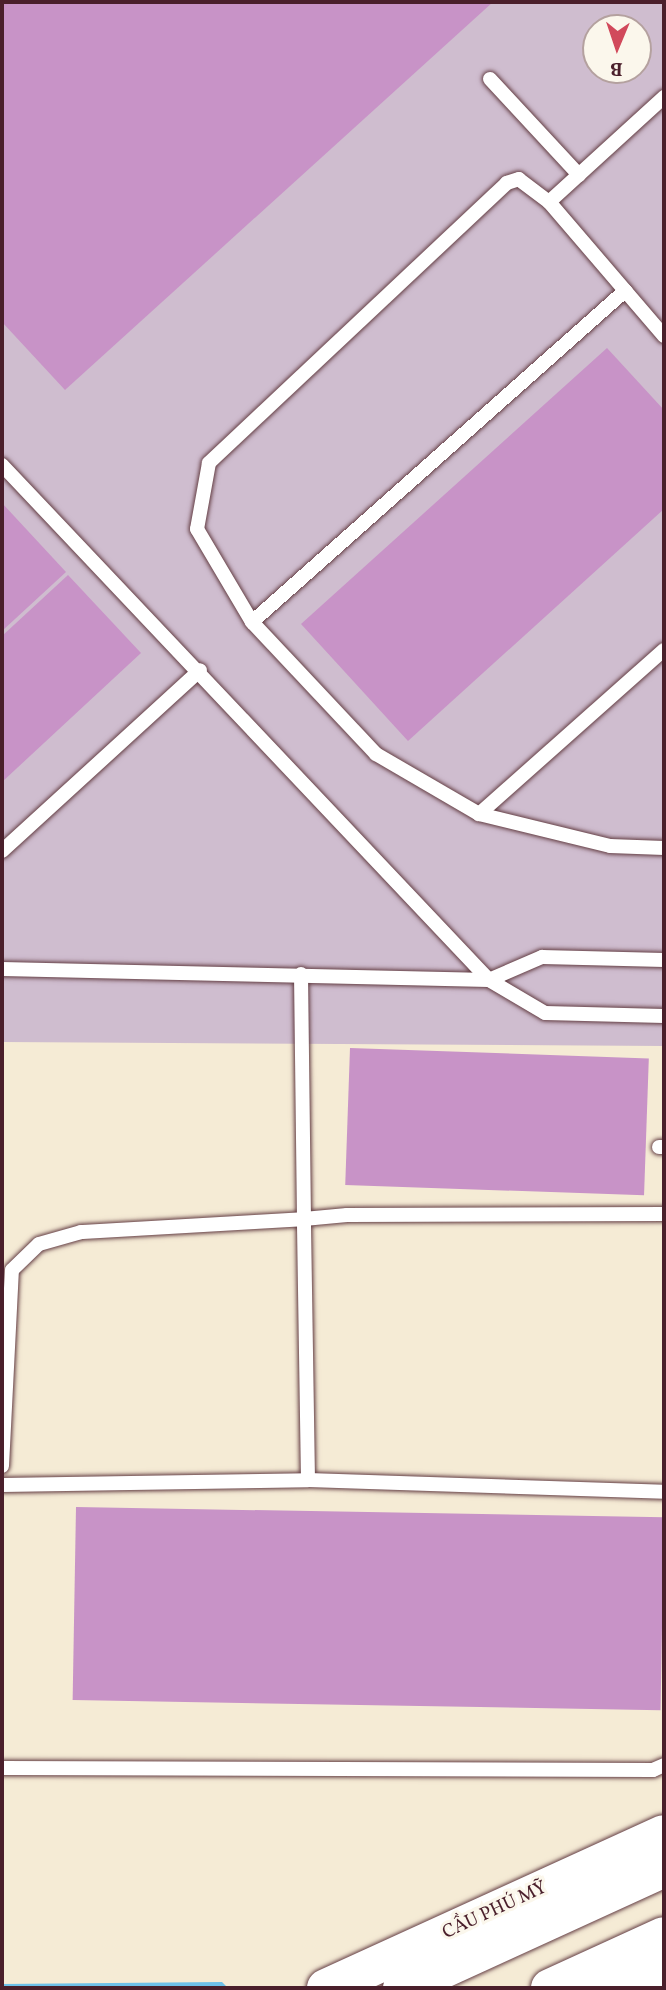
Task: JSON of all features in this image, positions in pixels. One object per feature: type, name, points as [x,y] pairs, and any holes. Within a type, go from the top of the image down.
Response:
[{"type":"main road","name":"CẦU PHÚ MỸ","points":[[326,1988],[664,1834]]},
{"type":"main road","name":"CẦU PHÚ MỸ","points":[[402,1988],[664,1868]]},
{"type":"main road","points":[[550,1988],[664,1936]]},
{"type":"main road","points":[[618,1988],[664,1968]]},
{"type":"lane","points":[[490,79],[579,175]]},
{"type":"lane","points":[[550,202],[664,97]]},
{"type":"lane","points":[[664,337],[550,202],[519,179],[507,183],[209,463],[197,529],[252,622],[376,754],[479,814],[610,846],[664,848]]},
{"type":"lane","points":[[252,622],[625,291]]},
{"type":"lane","points":[[2,465],[200,670],[489,980],[545,1013],[664,1016]]},
{"type":"lane","points":[[479,814],[664,650]]},
{"type":"lane","points":[[2,851],[200,670]]},
{"type":"lane","points":[[2,969],[489,980],[542,957],[664,960]]},
{"type":"lane","points":[[301,974],[308,1480]]},
{"type":"lane","points":[[2,1466],[12,1270],[39,1244],[81,1232],[347,1215],[664,1214]]},
{"type":"lane","points":[[2,1485],[308,1480],[664,1492]]},
{"type":"lane","points":[[2,1768],[653,1770],[664,1765]]},
{"type":"shaded area","points":[[2,2],[664,2],[664,1046],[2,1042]]},
{"type":"water","points":[[222,1982],[228,1988],[2,1988],[2,1984]]},
{"type":"building","points":[[2,2],[493,2],[65,390],[2,322]]},
{"type":"building","points":[[607,348],[664,410],[664,509],[408,741],[301,624]]},
{"type":"building","points":[[2,503],[66,572],[2,631]]},
{"type":"building","points":[[68,575],[141,653],[2,782],[2,636]]},
{"type":"building","points":[[350,1048],[649,1058],[644,1195],[345,1185]]},
{"type":"building","points":[[76,1507],[664,1517],[661,1710],[73,1700]]}]
